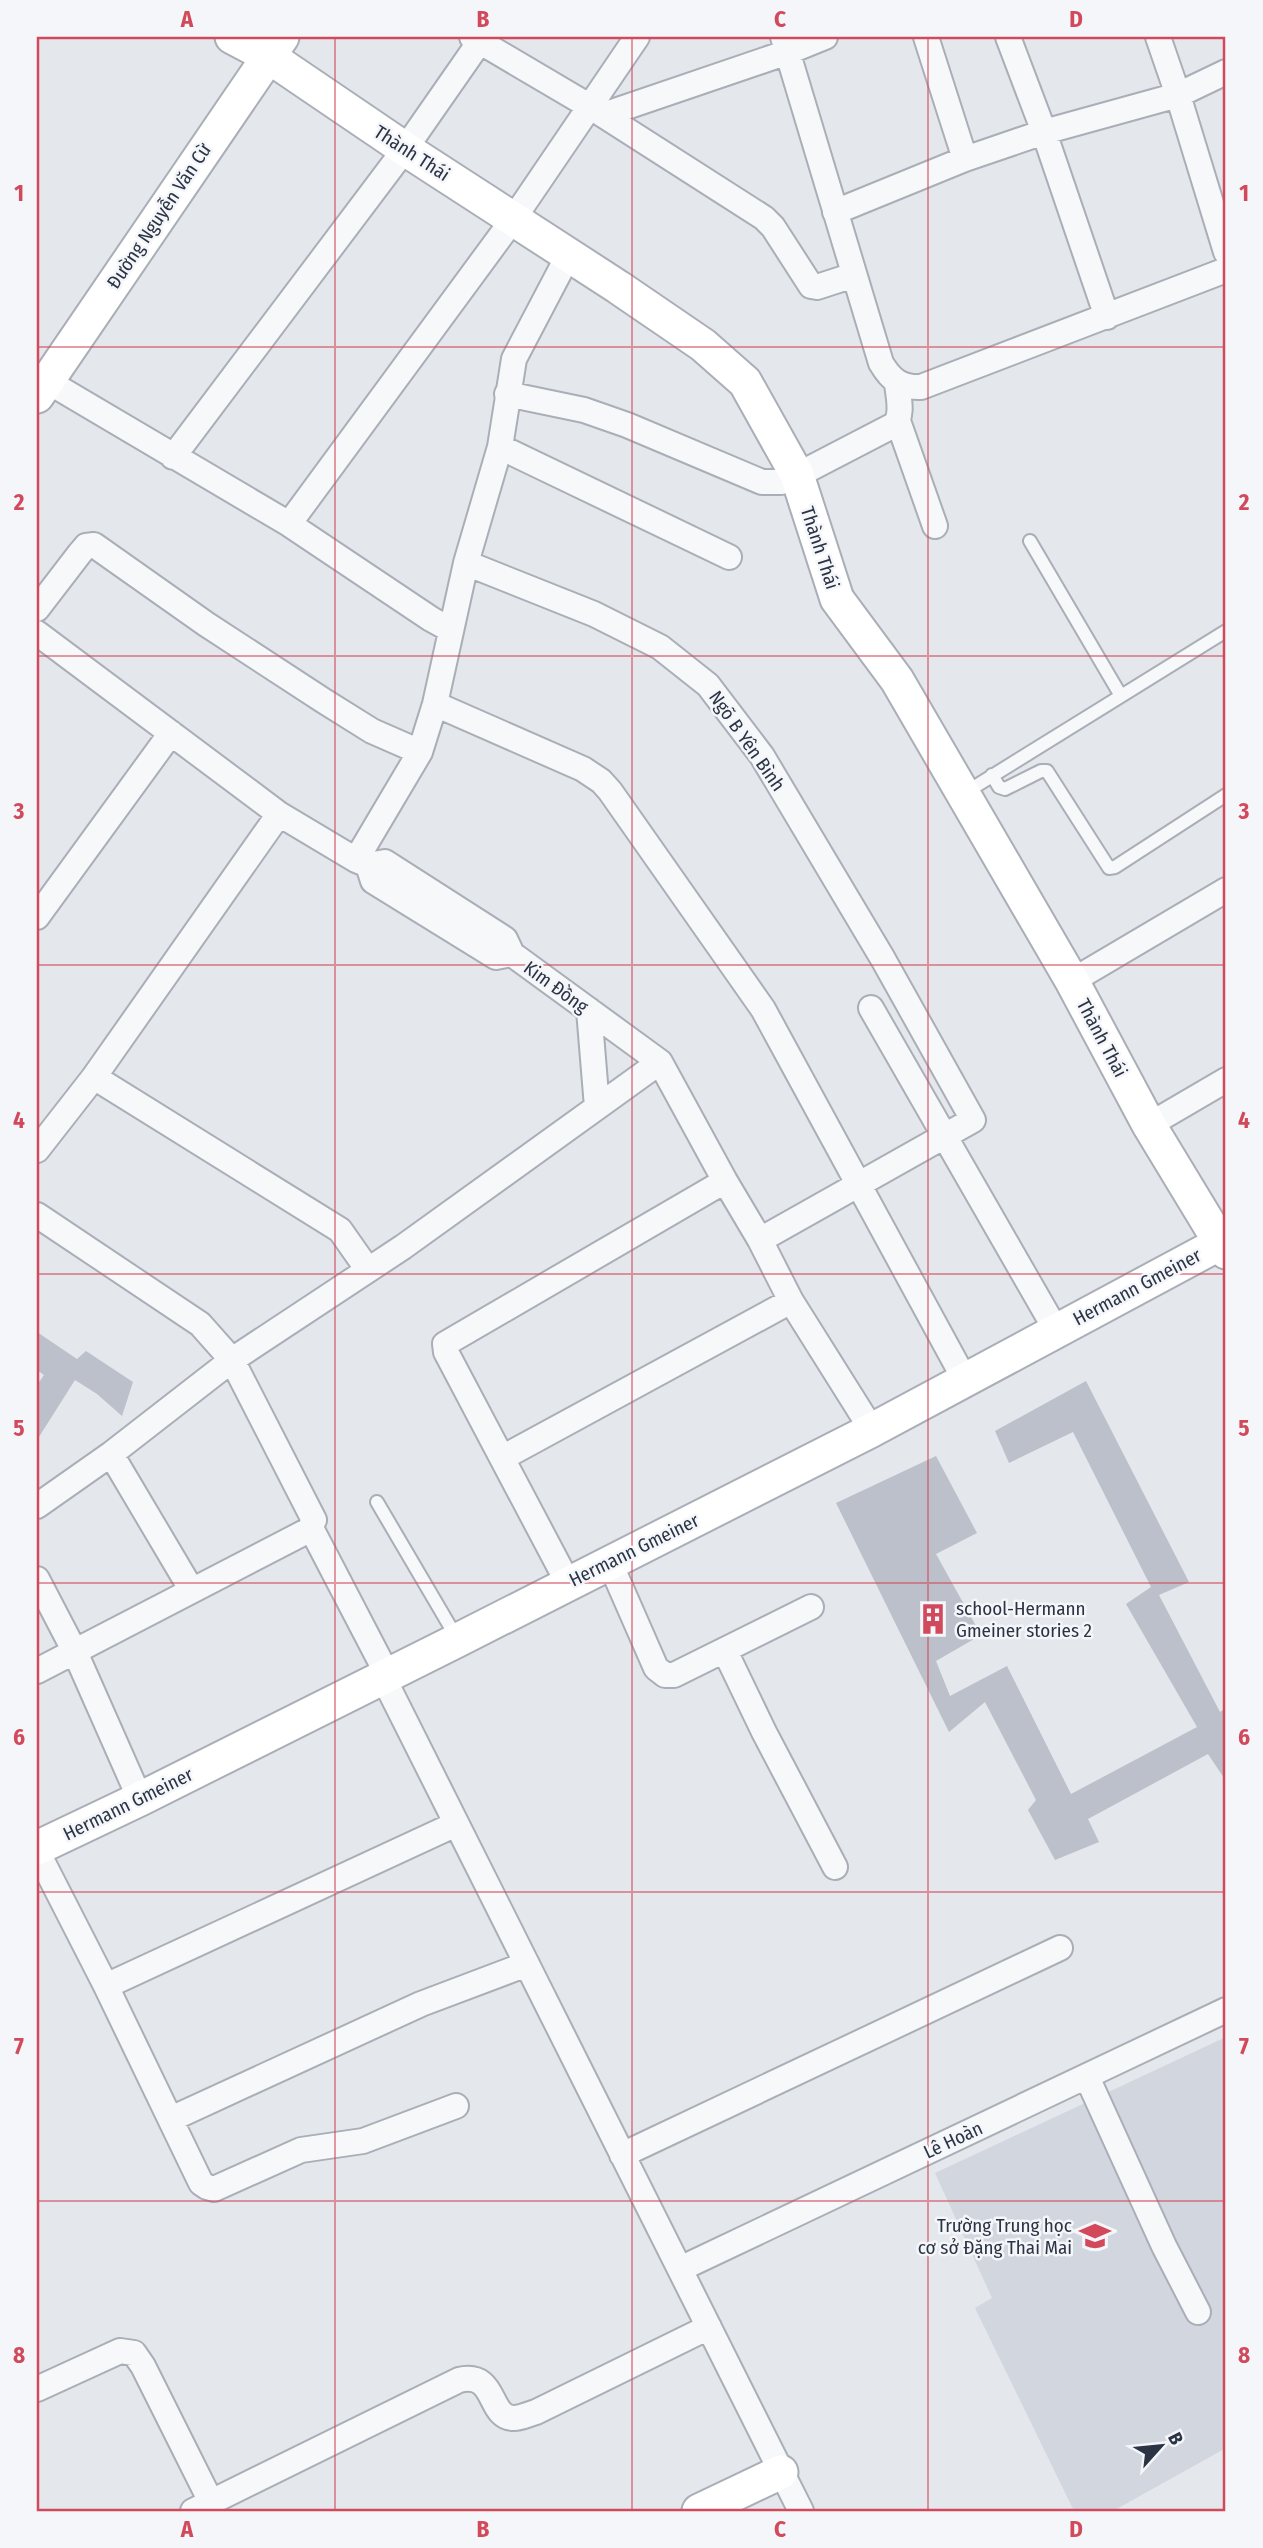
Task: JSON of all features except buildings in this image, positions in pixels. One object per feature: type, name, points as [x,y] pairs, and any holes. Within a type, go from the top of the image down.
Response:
[{"type":"street","name":"Thành Thái","points":[[232,37],[275,46],[405,149],[703,345],[745,382],[797,475],[837,599],[897,680],[1072,981],[1149,1125],[1225,1245]]},
{"type":"street","points":[[289,524],[513,218],[596,111],[637,37]]},
{"type":"street","points":[[596,111],[786,45],[825,37]]},
{"type":"street","points":[[926,37],[965,159]]},
{"type":"street","points":[[1008,37],[1044,132],[1107,317]]},
{"type":"street","points":[[1158,37],[1226,252]]},
{"type":"street","points":[[173,457],[405,149],[478,38],[764,218],[773,227],[811,286],[817,287],[855,275]]},
{"type":"street","points":[[786,45],[881,363],[897,383],[909,388],[921,387],[1226,270]]},
{"type":"street","name":"Đường Nguyễn Văn Cừ","points":[[42,388],[275,46]]},
{"type":"street","points":[[835,212],[965,159],[1044,132],[1178,94],[1226,72]]},
{"type":"street","points":[[37,633],[279,814],[362,863],[419,752],[435,704],[466,563],[500,447],[514,359],[568,256]]},
{"type":"street","points":[[897,383],[898,421],[935,526]]},
{"type":"street","points":[[42,388],[173,457],[289,524],[431,620],[451,630]]},
{"type":"street","points":[[507,394],[584,410],[627,425],[762,482],[782,482],[898,421]]},
{"type":"street","points":[[500,447],[729,557]]},
{"type":"street","points":[[37,609],[80,553],[86,547],[94,545],[206,624],[324,701],[372,731],[419,752]]},
{"type":"street","name":"Ngõ B Yên Bình","points":[[466,563],[594,614],[660,647],[708,685],[762,757],[883,959],[974,1120],[947,1136]]},
{"type":"street","points":[[435,704],[583,769],[601,781],[610,792],[763,1009],[965,1380]]},
{"type":"street","points":[[41,900],[171,733]]},
{"type":"street","points":[[37,1150],[94,1077],[279,814]]},
{"type":"street","name":"Kim Đồng","points":[[362,863],[385,862],[426,901],[505,939],[512,954],[660,1062],[725,1181],[761,1240],[791,1301],[872,1430]]},
{"type":"street","points":[[1072,981],[1226,891]]},
{"type":"street","points":[[871,1008],[947,1136],[1056,1330]]},
{"type":"street","points":[[589,1010],[597,1107]]},
{"type":"street","points":[[37,1506],[111,1454],[232,1360],[414,1239],[660,1062]]},
{"type":"street","points":[[94,1077],[340,1230],[368,1270]]},
{"type":"street","points":[[1149,1125],[1226,1080]]},
{"type":"street","points":[[761,1240],[947,1136]]},
{"type":"street","points":[[568,1583],[446,1352],[446,1344],[725,1181]]},
{"type":"street","points":[[37,1215],[200,1324],[232,1360],[314,1520],[311,1528],[37,1671]]},
{"type":"street","name":"Hermann Gmeiner","points":[[37,1849],[872,1430],[1056,1330],[1225,1245]]},
{"type":"street","points":[[502,1458],[791,1301]]},
{"type":"street","points":[[111,1454],[191,1589]]},
{"type":"street","points":[[311,1528],[456,1824],[801,2511]]},
{"type":"street","points":[[610,1563],[656,1668],[669,1676],[811,1607]]},
{"type":"street","points":[[37,1579],[75,1652],[140,1799]]},
{"type":"street","points":[[725,1651],[835,1867]]},
{"type":"street","points":[[106,1986],[456,1824]]},
{"type":"street","points":[[37,1849],[172,2119],[201,2183],[207,2188],[214,2189],[301,2150],[363,2141],[456,2106]]},
{"type":"street","points":[[622,2155],[1060,1948]]},
{"type":"street","points":[[172,2119],[421,2004],[527,1964]]},
{"type":"street","name":"Lê Hoàn","points":[[680,2269],[1226,2010]]},
{"type":"street","points":[[1087,2077],[1164,2246],[1198,2312]]},
{"type":"street","points":[[37,2389],[120,2351],[134,2353],[143,2366],[202,2506],[459,2380],[474,2379],[483,2383],[500,2412],[506,2417],[515,2418],[536,2412],[709,2327]]},
{"type":"street","points":[[699,2511],[781,2472]]},
{"type":"lane","points":[[1030,541],[1121,696]]},
{"type":"lane","points":[[963,794],[1226,631]]},
{"type":"lane","points":[[992,775],[999,787],[1005,789],[1041,771],[1047,771],[1109,868],[1115,867],[1226,795]]},
{"type":"lane","points":[[377,1502],[458,1640]]},
{"type":"shaded area","name":"Trường Trung học cơ sở Đặng Thai Mai","points":[[1226,2037],[1226,2448],[1113,2511],[1074,2511],[975,2308],[992,2298],[935,2173]]},
{"type":"place","name":"school-Hermann Gmeiner stories 2","points":[[933,1619]]},
{"type":"place","name":"Trường Trung học cơ sở Đặng Thai Mai","points":[[1095,2236]]}]
